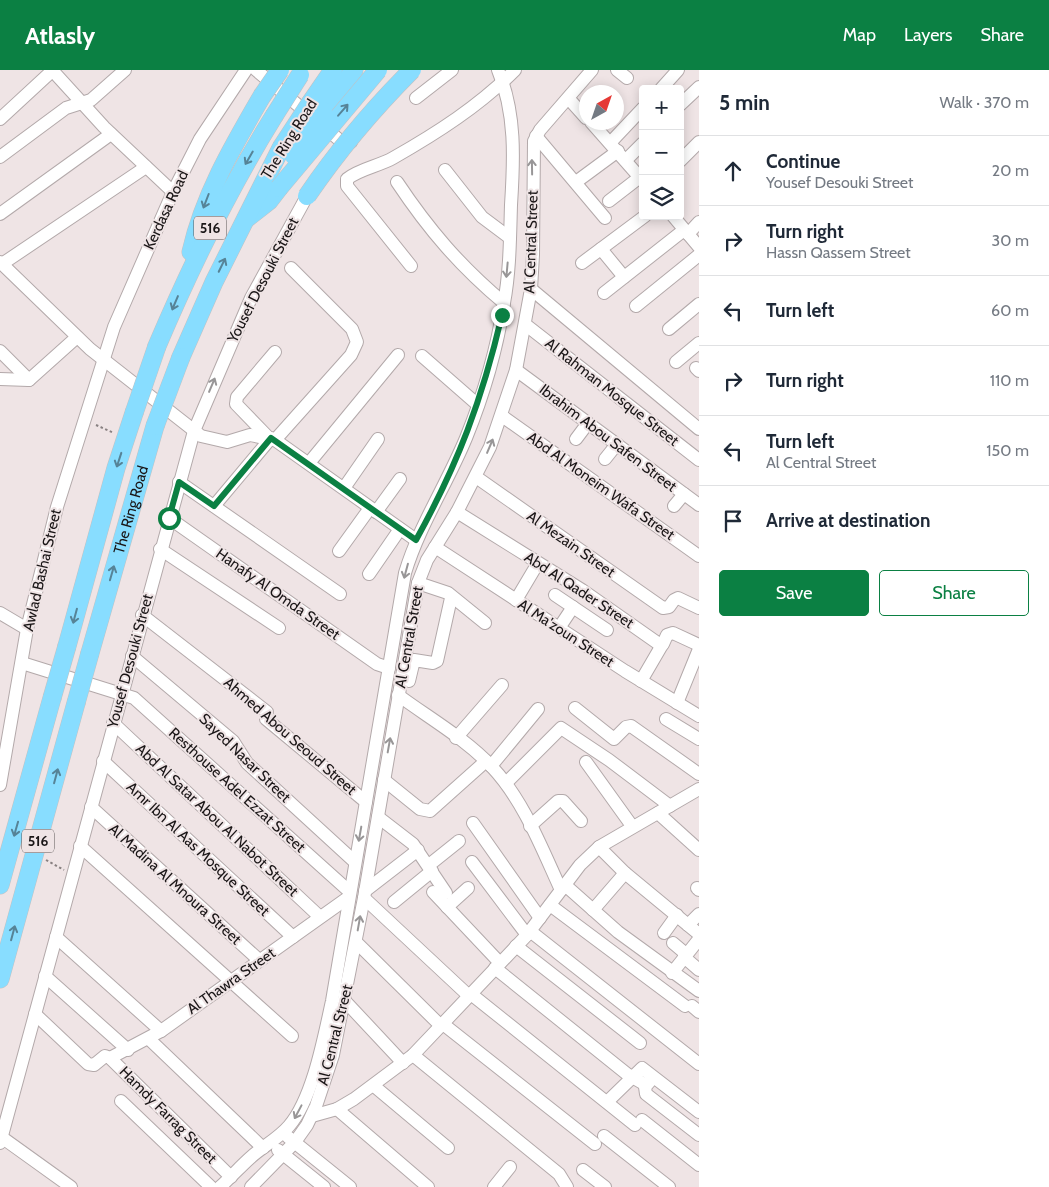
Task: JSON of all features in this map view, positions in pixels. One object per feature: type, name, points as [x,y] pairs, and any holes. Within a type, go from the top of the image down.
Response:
[{"type":"highway","points":[[185,281],[197,225],[211,188],[262,96],[280,70]]},
{"type":"highway","name":"The Ring Road","points":[[0,980],[155,426],[181,357],[214,282],[280,148],[317,106],[333,70]]},
{"type":"highway","points":[[279,188],[317,106],[354,70]]},
{"type":"highway","points":[[244,221],[257,212],[279,188],[378,70]]},
{"type":"highway","points":[[307,196],[359,124],[412,70]]},
{"type":"highway","name":"The Ring Road","points":[[0,885],[116,468],[157,346],[185,281],[236,181],[302,73]]},
{"type":"street","points":[[0,119],[53,70],[111,134],[173,192]]},
{"type":"street","points":[[0,157],[66,108],[82,104],[94,97],[125,70]]},
{"type":"street","name":"Kerdasa Road","points":[[103,360],[126,296],[173,192],[200,139],[246,70]]},
{"type":"street","points":[[256,70],[346,144],[353,141],[419,70]]},
{"type":"street","points":[[416,98],[452,70]]},
{"type":"street","name":"Al Central Street","points":[[220,1187],[283,1133],[302,1105],[320,1052],[332,1001],[400,594],[414,547],[452,472],[478,405],[504,303],[510,238],[514,140],[503,82],[498,70]]},
{"type":"street","points":[[411,266],[347,186],[347,179],[387,161],[428,138],[467,111],[515,70]]},
{"type":"street","points":[[514,140],[535,138],[592,70]]},
{"type":"street","points":[[665,85],[678,70]]},
{"type":"street","points":[[684,102],[699,87]]},
{"type":"street","points":[[568,99],[579,111]]},
{"type":"street","points":[[618,151],[639,115]]},
{"type":"street","points":[[598,130],[639,177]]},
{"type":"street","points":[[0,214],[111,134]]},
{"type":"street","points":[[535,138],[576,182],[605,218]]},
{"type":"street","name":"Al Central Street","points":[[251,1187],[295,1142],[312,1116],[333,1056],[356,942],[418,583],[427,560],[476,477],[502,416],[516,370],[526,325],[533,255],[535,138]]},
{"type":"street","points":[[684,157],[699,142]]},
{"type":"street","points":[[576,182],[618,151],[639,144]]},
{"type":"street","points":[[146,167],[1,263],[76,337],[200,436],[218,442],[227,442],[250,435],[271,438]]},
{"type":"street","points":[[445,170],[482,217],[510,238]]},
{"type":"street","points":[[610,201],[639,180]]},
{"type":"street","points":[[397,182],[419,216],[445,248],[473,277],[504,303]]},
{"type":"street","name":"Yousef Desouki Street","points":[[1,1139],[142,615],[194,431],[247,307],[307,196]]},
{"type":"street","points":[[582,263],[640,220]]},
{"type":"street","points":[[676,220],[699,247]]},
{"type":"street","points":[[604,293],[699,222]]},
{"type":"street","points":[[601,249],[624,277]]},
{"type":"street","points":[[636,306],[699,255]]},
{"type":"street","points":[[214,506],[271,438],[351,355],[357,342],[352,329],[291,268]]},
{"type":"street","points":[[531,289],[699,429]]},
{"type":"street","points":[[669,329],[699,304]]},
{"type":"street","name":"Al Rahman Mosque Street","points":[[526,325],[699,460]]},
{"type":"street","points":[[0,380],[29,380],[36,376],[76,337]]},
{"type":"street","points":[[676,362],[699,343]]},
{"type":"street","points":[[0,351],[29,380]]},
{"type":"street","points":[[275,352],[237,397],[236,404],[271,438],[400,529],[427,560]]},
{"type":"street","points":[[309,463],[398,355]]},
{"type":"street","points":[[422,356],[478,405]]},
{"type":"street","name":"Awlad Bashai Street","points":[[0,785],[27,629],[57,507],[103,360]]},
{"type":"street","name":"Ibrahim Abou Safen Street","points":[[516,370],[699,505]]},
{"type":"street","name":"Abd Al Moneim Wafa Street","points":[[502,416],[699,556]]},
{"type":"street","points":[[576,439],[588,423]]},
{"type":"street","points":[[344,488],[378,439]]},
{"type":"street","points":[[605,459],[617,444]]},
{"type":"street","name":"Al Mezain Street","points":[[476,477],[667,608],[676,598],[699,608]]},
{"type":"street","points":[[339,551],[400,479]]},
{"type":"street","points":[[179,482],[340,594]]},
{"type":"street","points":[[674,506],[684,494]]},
{"type":"street","name":"Abd Al Qader Street","points":[[457,512],[662,645]]},
{"type":"street","name":"Hanafy Al Omda Street","points":[[169,518],[377,664],[389,668]]},
{"type":"street","points":[[369,574],[400,529]]},
{"type":"street","name":"Al Ma'zoun Street","points":[[435,546],[641,681],[699,716]]},
{"type":"street","points":[[160,549],[279,628]]},
{"type":"street","points":[[516,600],[538,563]]},
{"type":"street","points":[[418,583],[448,593],[451,598],[484,623]]},
{"type":"street","points":[[555,595],[608,630]]},
{"type":"street","points":[[409,681],[414,660],[433,663],[437,661],[451,598]]},
{"type":"street","points":[[559,628],[573,607]]},
{"type":"street","points":[[0,613],[27,629]]},
{"type":"street","name":"Ahmed Abou Seoud Street","points":[[142,615],[267,712],[266,719],[366,802]]},
{"type":"street","points":[[641,681],[667,635],[673,633],[699,645]]},
{"type":"street","points":[[676,703],[699,649]]},
{"type":"street","name":"Sayed Nasar Street","points":[[132,656],[233,741],[247,762],[355,862]]},
{"type":"street","name":"Resthouse Adel Ezzat Street","points":[[22,663],[121,694],[139,702],[349,895]]},
{"type":"street","points":[[456,738],[502,685]]},
{"type":"street","points":[[398,695],[489,763],[506,783],[563,888],[698,991]]},
{"type":"street","points":[[575,708],[614,739],[618,738],[626,727],[631,726],[699,774]]},
{"type":"street","points":[[384,780],[420,809],[430,811],[489,763],[538,709]]},
{"type":"street","points":[[666,719],[699,740]]},
{"type":"street","name":"Abd Al Satar Abou Al Nabot Street","points":[[113,723],[320,917]]},
{"type":"street","points":[[506,783],[561,728],[670,806]]},
{"type":"street","name":"Amr Ibn Al Aas Mosque Street","points":[[103,762],[293,937]]},
{"type":"street","points":[[586,762],[632,826]]},
{"type":"street","points":[[312,1116],[338,1109],[374,1086],[408,1059],[528,933],[580,865],[599,847],[632,826],[699,789]]},
{"type":"street","points":[[530,826],[558,801],[562,802],[582,821]]},
{"type":"street","name":"Al Madina Al Mnoura Street","points":[[91,807],[260,960]]},
{"type":"street","points":[[658,813],[699,850]]},
{"type":"street","points":[[378,817],[418,850],[446,893]]},
{"type":"street","points":[[472,823],[540,918]]},
{"type":"street","points":[[394,902],[459,841]]},
{"type":"street","points":[[80,846],[292,1036]]},
{"type":"street","points":[[599,847],[625,873],[699,934]]},
{"type":"street","points":[[418,850],[364,895],[470,995],[607,1102],[639,1122],[699,1165]]},
{"type":"street","points":[[472,862],[528,933],[699,1064]]},
{"type":"street","points":[[593,910],[625,873]]},
{"type":"street","points":[[498,897],[516,884]]},
{"type":"street","points":[[447,907],[468,888]]},
{"type":"street","points":[[433,892],[497,966],[631,1076],[648,1076],[699,1112]]},
{"type":"street","name":"Al Thawra Street","points":[[110,1058],[161,1031],[349,895]]},
{"type":"street","points":[[550,906],[692,1008]]},
{"type":"street","points":[[688,925],[699,914]]},
{"type":"street","points":[[664,933],[677,915]]},
{"type":"street","points":[[56,937],[161,1031]]},
{"type":"street","points":[[672,973],[699,939]]},
{"type":"street","points":[[356,942],[442,1025],[600,1140],[669,1187]]},
{"type":"street","points":[[673,943],[699,970]]},
{"type":"street","points":[[516,946],[640,1043]]},
{"type":"street","points":[[45,976],[128,1050]]},
{"type":"street","points":[[345,1001],[408,1059],[558,1174],[565,1185]]},
{"type":"street","name":"Hamdy Farrag Street","points":[[35,1014],[88,1064],[94,1065],[105,1056],[110,1058],[231,1177]]},
{"type":"street","points":[[149,1039],[267,1146],[284,1154],[324,1187]]},
{"type":"street","points":[[607,1102],[631,1076]]},
{"type":"street","points":[[648,1076],[644,1090],[646,1094],[699,1135]]},
{"type":"street","points":[[374,1086],[448,1148]]},
{"type":"street","points":[[121,1101],[210,1187]]},
{"type":"street","points":[[338,1109],[428,1187]]},
{"type":"street","points":[[283,1133],[350,1187]]},
{"type":"street","points":[[1,1139],[70,1187]]},
{"type":"street","points":[[494,1187],[510,1167]]},
{"type":"street","points":[[583,1170],[605,1187]]},
{"type":"path","points":[[89,422],[110,431]]},
{"type":"route","points":[[169,518],[179,482],[214,506],[271,438],[416,540],[452,472],[467,437],[490,365],[502,315]]}]
